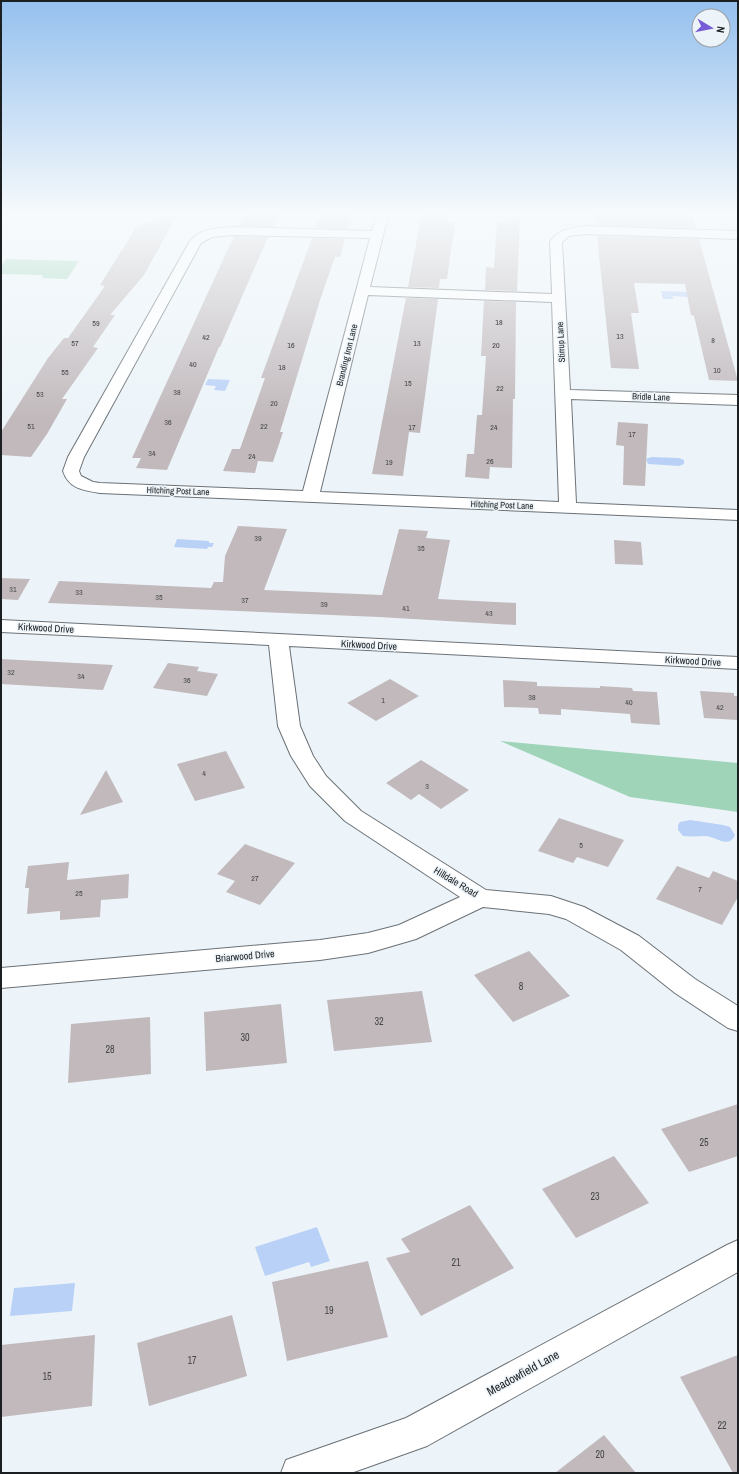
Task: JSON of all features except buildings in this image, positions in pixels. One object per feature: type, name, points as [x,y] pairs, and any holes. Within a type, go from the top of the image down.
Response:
[{"type":"street","name":"Hitching Post Lane","points":[[174,281],[84,443],[71,471],[74,479],[88,486],[100,488],[738,515]]},
{"type":"street","name":"Branding Iron Lane","points":[[310,497],[366,281]]},
{"type":"street","name":"Stirrup Lane","points":[[558,281],[568,508]]},
{"type":"street","points":[[364,291],[559,298]]},
{"type":"street","name":"Bridle Lane","points":[[564,394],[738,400]]},
{"type":"street","name":"Kirkwood Drive","points":[[1,626],[738,663]]},
{"type":"street","name":"Hilldale Road","points":[[278,640],[288,726],[302,756],[318,781],[353,816],[480,898],[551,905],[575,912],[630,943],[685,986],[738,1020]]},
{"type":"street","name":"Briarwood Drive","points":[[1,978],[320,950],[368,943],[407,932],[480,898]]},
{"type":"street","name":"Meadowfield Lane","points":[[299,1473],[414,1433],[738,1255]]},
{"type":"green space","points":[[500,741],[738,763],[738,812],[630,797]]},
{"type":"water","points":[[661,291],[688,292],[689,297],[670,296],[673,297],[673,299],[663,299]]},
{"type":"water","points":[[208,379],[230,380],[225,391],[214,390],[216,386],[205,385]]},
{"type":"water","points":[[651,457],[679,458],[684,460],[684,464],[679,466],[648,464],[646,459]]},
{"type":"water","points":[[177,539],[209,541],[209,543],[214,543],[212,547],[208,547],[207,549],[174,547]]},
{"type":"water","points":[[690,820],[730,827],[735,835],[732,839],[726,842],[706,836],[683,836],[678,830],[678,825],[680,822]]},
{"type":"water","points":[[317,1227],[330,1261],[311,1267],[309,1262],[265,1276],[255,1247]]},
{"type":"water","points":[[75,1283],[72,1311],[10,1316],[14,1288]]}]
